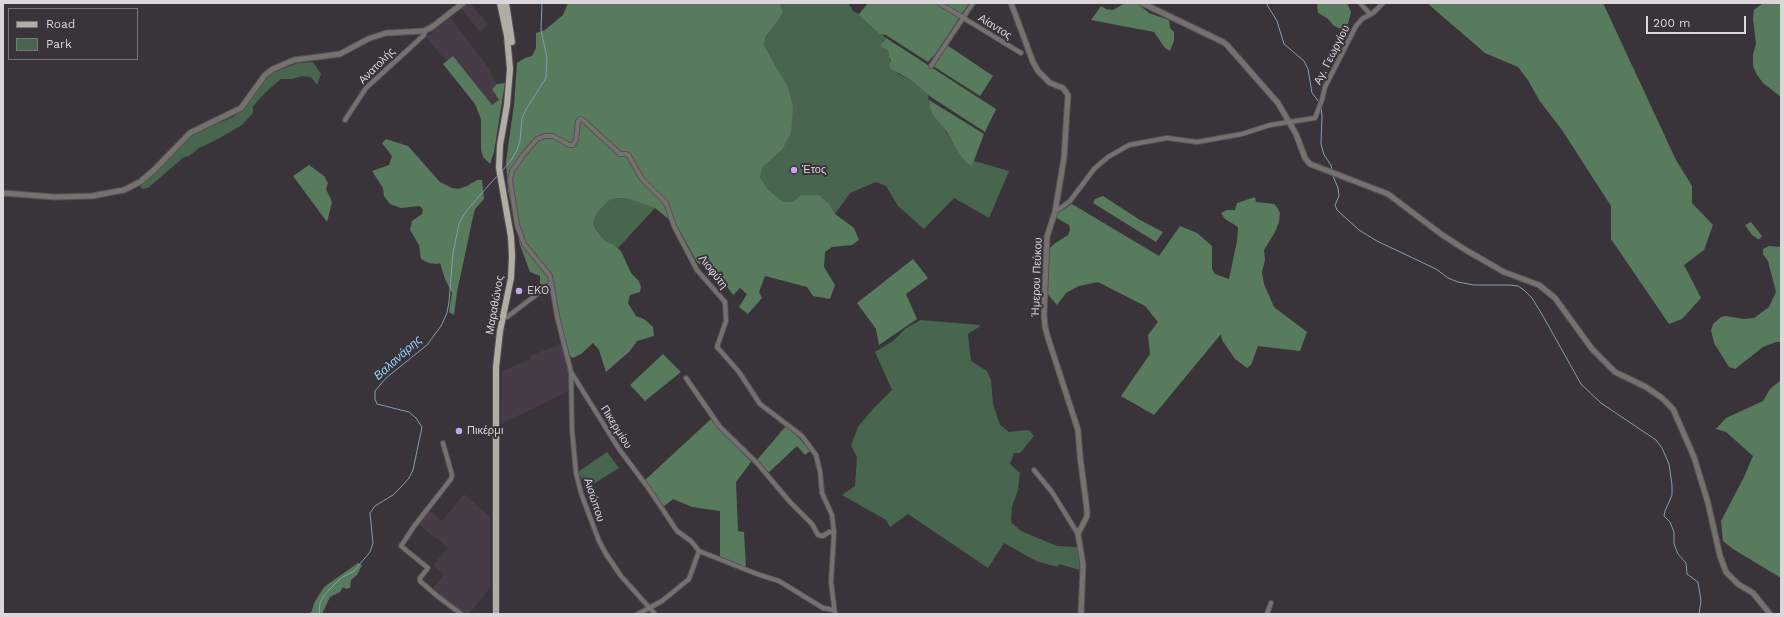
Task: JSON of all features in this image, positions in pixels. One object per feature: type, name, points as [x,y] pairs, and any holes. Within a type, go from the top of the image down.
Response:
[{"type":"main road","name":"Μαραθώνος","points":[[496,614],[496,367],[500,331],[511,278],[512,256],[501,161],[510,69],[507,36],[500,3]]},
{"type":"main road","name":"Μαραθώνος","points":[[501,161],[514,70],[510,24],[506,3]]},
{"type":"main road","name":"Μαραθώνος","points":[[500,614],[500,384],[502,352],[507,317],[514,285],[516,256],[514,230],[502,180]]},
{"type":"street","points":[[3,193],[55,197],[92,196],[124,190],[140,182],[154,170],[190,133],[241,108],[265,75],[277,66],[294,60],[340,54],[368,39],[386,33],[416,32],[426,30],[463,3]]},
{"type":"street","name":"Αίαντος","points":[[939,3],[1021,53]]},
{"type":"street","points":[[932,66],[973,3]]},
{"type":"street","name":"Ήμερου Πεύκου","points":[[1011,3],[1033,62],[1038,71],[1050,83],[1063,88],[1068,95],[1066,144],[1056,212],[1047,237],[1044,314],[1049,341],[1078,430],[1080,456],[1088,510],[1087,516],[1078,534]]},
{"type":"street","points":[[1142,3],[1227,45],[1243,65],[1272,94],[1291,123],[1307,161],[1318,167],[1388,194],[1441,234],[1464,249],[1500,270],[1539,284],[1555,298],[1592,350],[1615,372],[1654,391],[1668,403],[1673,410],[1694,457],[1708,503],[1723,565],[1730,577],[1753,593],[1770,614]]},
{"type":"street","points":[[1360,3],[1370,14]]},
{"type":"street","name":"Αγ. Γεωργίου","points":[[1291,123],[1312,120],[1315,118],[1321,104],[1325,87],[1356,26],[1362,19],[1383,3]]},
{"type":"street","name":"Ανατολής","points":[[345,120],[366,88],[424,35],[426,30]]},
{"type":"street","name":"Πικερμίου","points":[[579,120],[576,140],[573,145],[570,145],[553,136],[541,137],[530,146],[512,171],[510,180],[517,225],[524,244],[547,271],[552,283],[557,316],[571,372],[619,449],[649,489],[664,514],[677,531],[691,541],[699,551],[779,581],[823,608],[834,612]]},
{"type":"street","name":"Λιοφύτη","points":[[579,120],[583,120],[620,154],[628,155],[642,179],[666,203],[674,226],[697,270],[725,302],[726,321],[717,347],[740,372],[760,404],[798,432],[816,455],[820,471],[822,493],[831,513],[834,532]]},
{"type":"street","points":[[1056,212],[1070,201],[1100,164],[1129,145],[1167,138],[1197,142],[1242,134],[1270,125],[1291,123]]},
{"type":"street","points":[[507,317],[552,283]]},
{"type":"street","name":"Αισώπου","points":[[571,372],[572,430],[576,473],[581,493],[599,541],[606,554],[621,576],[655,614]]},
{"type":"street","points":[[686,378],[720,427],[757,463],[790,502],[812,524],[818,535],[823,536],[829,532],[834,532],[831,582],[834,612]]},
{"type":"street","points":[[443,443],[452,479],[402,547],[428,568],[420,579],[421,582],[461,614]]},
{"type":"street","points":[[1034,470],[1049,488],[1078,534],[1083,565],[1081,614]]},
{"type":"street","points":[[638,614],[670,596],[689,579],[699,551]]},
{"type":"street","points":[[1267,614],[1271,603]]},
{"type":"shaded area","points":[[467,3],[471,4],[488,24],[480,32],[461,8]]},
{"type":"shaded area","points":[[450,18],[492,72],[490,74],[497,84],[492,89],[499,100],[492,106],[453,57],[446,61],[426,37]]},
{"type":"shaded area","points":[[561,344],[569,371],[569,391],[501,424],[502,371],[531,359],[529,356]]},
{"type":"shaded area","points":[[464,494],[490,517],[490,588],[469,614],[462,614],[431,590],[444,575],[433,565],[448,548],[418,524],[429,510],[442,521]]},
{"type":"green space","points":[[568,3],[780,4],[783,12],[766,36],[764,45],[788,87],[793,107],[791,133],[782,150],[763,167],[760,177],[768,189],[783,202],[792,202],[801,195],[819,195],[830,205],[835,214],[854,228],[859,240],[852,245],[832,247],[825,252],[824,267],[835,285],[830,299],[813,296],[807,287],[765,276],[759,292],[762,298],[748,314],[739,307],[747,294],[740,288],[733,295],[714,269],[705,269],[697,262],[677,226],[655,208],[625,198],[611,199],[598,211],[593,222],[596,230],[605,241],[614,245],[621,251],[631,273],[638,280],[641,286],[640,292],[630,295],[628,303],[636,316],[644,319],[653,327],[654,336],[637,341],[630,351],[606,372],[599,350],[593,343],[581,354],[573,358],[570,356],[561,327],[553,282],[545,285],[540,284],[540,276],[530,272],[520,245],[508,191],[506,161],[514,105],[517,63],[532,56],[536,48],[536,33],[545,30],[563,15]]},
{"type":"green space","points":[[779,3],[848,3],[854,12],[859,14],[886,38],[883,41],[882,48],[887,50],[889,53],[888,57],[898,74],[911,80],[928,95],[930,108],[956,146],[960,155],[972,165],[974,161],[1009,171],[989,218],[954,198],[924,229],[898,206],[886,186],[876,182],[850,193],[835,214],[830,205],[801,195],[792,202],[783,202],[768,189],[760,177],[763,167],[782,150],[779,71],[764,45],[766,36],[783,12]]},
{"type":"green space","points":[[868,3],[969,3],[936,53],[928,62],[886,35],[880,34],[860,16],[859,14]]},
{"type":"green space","points":[[1125,3],[1137,3],[1149,13],[1169,20],[1170,28],[1174,32],[1174,41],[1170,51],[1165,48],[1154,32],[1091,20],[1101,6],[1106,9],[1113,10]]},
{"type":"green space","points":[[1317,3],[1347,3],[1351,12],[1348,24],[1341,29],[1334,26],[1327,18],[1318,13]]},
{"type":"green space","points":[[1427,3],[1603,3],[1676,160],[1692,186],[1692,203],[1713,225],[1704,250],[1684,265],[1701,298],[1682,319],[1669,324],[1611,239],[1611,206],[1562,130],[1539,100],[1528,80],[1518,67],[1485,53]]},
{"type":"green space","points":[[1763,3],[1781,3],[1781,97],[1763,83],[1753,66],[1753,55],[1756,44],[1753,19],[1754,10]]},
{"type":"green space","points":[[886,38],[996,109],[985,132],[928,95],[911,80],[891,69],[889,65],[891,60],[888,57],[889,53],[887,50],[882,48],[881,45]]},
{"type":"green space","points":[[947,45],[993,76],[980,96],[933,66]]},
{"type":"green space","points":[[453,56],[492,105],[499,100],[492,89],[497,84],[505,83],[494,152],[490,164],[483,157],[481,150],[481,119],[475,104],[443,64]]},
{"type":"green space","points":[[313,62],[321,74],[317,85],[311,77],[302,76],[292,79],[281,79],[253,106],[253,113],[242,125],[199,148],[189,156],[184,157],[148,188],[142,189],[140,185],[161,167],[187,139],[204,129],[233,117],[242,109],[266,78],[272,73],[298,63]]},
{"type":"green space","points":[[929,100],[984,134],[972,166],[960,155],[947,132],[933,115]]},
{"type":"green space","points":[[386,139],[408,146],[440,182],[452,188],[458,189],[477,180],[482,180],[484,199],[475,209],[457,292],[454,315],[449,312],[452,293],[445,279],[440,263],[429,263],[421,259],[419,245],[410,230],[412,221],[422,214],[423,210],[420,206],[401,208],[390,204],[384,196],[383,188],[372,171],[389,165],[392,156],[382,143]]},
{"type":"green space","points":[[309,165],[324,176],[328,183],[326,189],[332,202],[327,222],[293,176]]},
{"type":"green space","points":[[1103,196],[1140,220],[1163,232],[1156,242],[1093,203],[1095,199]]},
{"type":"green space","points":[[1255,197],[1256,202],[1274,204],[1280,213],[1279,222],[1275,232],[1264,250],[1265,260],[1262,272],[1264,284],[1274,307],[1307,332],[1300,351],[1258,346],[1251,365],[1247,368],[1235,359],[1222,340],[1221,334],[1154,415],[1121,396],[1150,354],[1148,335],[1158,322],[1145,306],[1098,282],[1079,286],[1066,293],[1057,305],[1045,291],[1047,251],[1054,244],[1068,235],[1070,230],[1069,225],[1055,217],[1057,213],[1072,204],[1159,256],[1180,226],[1197,233],[1212,246],[1212,269],[1215,274],[1229,279],[1237,241],[1238,227],[1225,219],[1221,213],[1227,210],[1235,210],[1237,203]]},
{"type":"green space","points":[[625,198],[655,208],[618,248],[605,241],[596,230],[593,221],[597,211],[611,199]]},
{"type":"green space","points":[[1751,222],[1762,236],[1760,239],[1752,235],[1745,225]]},
{"type":"green space","points":[[1769,246],[1781,247],[1781,342],[1776,342],[1763,347],[1735,369],[1729,367],[1714,343],[1711,330],[1713,324],[1721,317],[1726,316],[1744,319],[1754,318],[1769,307],[1776,292],[1768,261],[1763,254],[1763,249]]},
{"type":"green space","points":[[913,259],[928,278],[906,294],[917,319],[879,345],[876,329],[857,303]]},
{"type":"green space","points":[[921,320],[980,325],[968,334],[971,361],[987,371],[991,380],[993,404],[1000,425],[1009,432],[1029,430],[1034,436],[1020,453],[1014,453],[1010,464],[1020,473],[1018,490],[1012,507],[1011,522],[1021,531],[1057,546],[1077,547],[1080,570],[1059,564],[1058,567],[1036,561],[1004,543],[988,568],[908,514],[890,527],[886,520],[842,495],[855,486],[857,457],[851,446],[858,427],[892,390],[875,352],[893,341],[906,328]]},
{"type":"green space","points":[[663,354],[681,372],[645,401],[630,385]]},
{"type":"green space","points":[[1781,380],[1781,578],[1733,549],[1723,541],[1721,521],[1744,477],[1753,456],[1726,432],[1716,429],[1726,418],[1763,401],[1770,389]]},
{"type":"green space","points":[[711,419],[751,462],[736,482],[738,531],[744,532],[746,568],[720,558],[720,511],[692,507],[673,499],[662,508],[644,481]]},
{"type":"green space","points":[[786,426],[795,433],[810,451],[805,455],[797,446],[767,474],[756,461]]},
{"type":"green space","points":[[607,452],[619,468],[587,488],[578,472]]},
{"type":"green space","points":[[358,563],[362,565],[357,575],[351,580],[350,588],[346,589],[343,587],[340,592],[330,597],[322,614],[308,614],[312,611],[314,603],[324,587]]},
{"type":"waterway","name":"Βαλανάρης","points":[[503,170],[517,150],[520,141],[522,118],[525,111],[546,78],[547,58],[541,30],[542,3]]},
{"type":"waterway","points":[[1266,3],[1277,21],[1284,44],[1304,61],[1308,69],[1312,93],[1319,102]]},
{"type":"waterway","points":[[1321,107],[1321,144],[1324,155],[1331,165],[1332,171]]},
{"type":"waterway","name":"Βαλανάρης","points":[[319,614],[320,603],[325,594],[341,578],[354,571],[370,552],[373,543],[370,513],[375,506],[393,495],[409,478],[413,470],[422,427],[416,418],[409,412],[377,404],[375,399],[375,391],[386,378],[427,345],[441,326],[447,313],[449,302],[453,253],[459,224],[465,213],[498,175]]},
{"type":"waterway","points":[[1333,176],[1338,188],[1339,196],[1335,205],[1337,210],[1359,230],[1377,241],[1436,269],[1448,278],[1458,282],[1474,285],[1510,285],[1518,286],[1524,290],[1532,298],[1543,316],[1581,384],[1601,403],[1656,440],[1662,448],[1669,464],[1672,485],[1672,495],[1664,516],[1670,522],[1674,532],[1674,544],[1678,554],[1686,563],[1687,574],[1698,582],[1701,601],[1699,614]]},
{"type":"place","name":"Έτος","points":[[794,170]]},
{"type":"place","name":"EKO","points":[[519,291]]},
{"type":"place","name":"Πικέρμι","points":[[459,431]]}]
